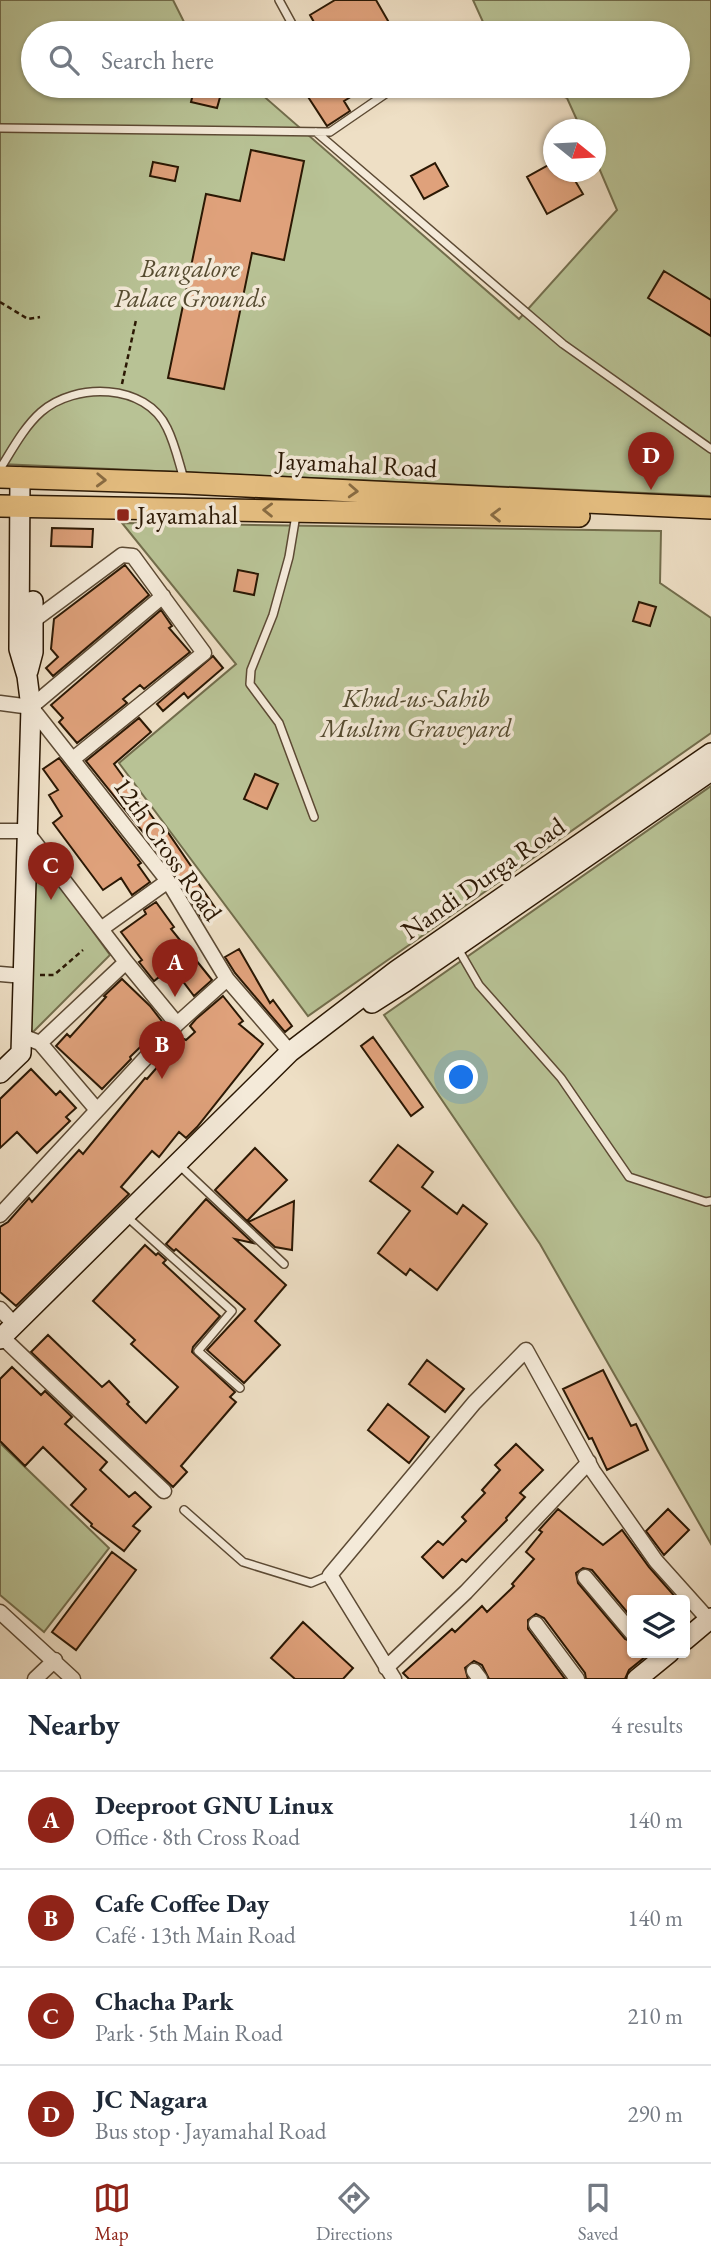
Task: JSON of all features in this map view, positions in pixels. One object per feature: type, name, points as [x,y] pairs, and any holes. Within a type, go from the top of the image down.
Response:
[{"type":"main road","name":"Jayamahal Road","points":[[13,475],[711,508]]},
{"type":"main road","points":[[13,475],[33,621],[33,652],[27,676]]},
{"type":"main road","name":"Jayamahal Road","points":[[17,506],[711,519]]},
{"type":"main road","points":[[0,1073],[21,1053],[24,976],[31,707],[27,676],[19,649],[17,506]]},
{"type":"main road","name":"Nandi Durga Road","points":[[6,1333],[290,1052],[397,970],[711,753]]},
{"type":"main road","name":"Nandi Durga Road","points":[[290,1052],[405,982],[711,771]]},
{"type":"main road","points":[[690,1636],[710,1619]]},
{"type":"main road","points":[[637,1679],[657,1658]]},
{"type":"street","points":[[33,621],[122,555],[133,556],[204,653],[73,759]]},
{"type":"street","points":[[0,703],[31,707],[163,596]]},
{"type":"street","name":"12th Cross Road","points":[[31,707],[168,881],[227,979],[290,1052]]},
{"type":"street","points":[[0,831],[26,831],[177,1024]]},
{"type":"street","points":[[101,929],[168,881]]},
{"type":"street","points":[[40,1043],[126,962]]},
{"type":"street","points":[[0,974],[24,976]]},
{"type":"street","points":[[0,1215],[177,1024],[227,979]]},
{"type":"street","points":[[22,1036],[40,1043],[97,1110]]},
{"type":"street","points":[[0,1309],[6,1333],[164,1491]]},
{"type":"street","points":[[589,1462],[390,1674],[330,1575],[474,1403],[526,1350],[589,1462],[656,1561],[710,1619]]},
{"type":"street","points":[[585,1577],[627,1627]]},
{"type":"street","points":[[0,1612],[73,1679]]},
{"type":"street","points":[[536,1624],[577,1679]]},
{"type":"street","points":[[35,1679],[55,1660]]},
{"type":"lane","points":[[279,0],[291,21]]},
{"type":"lane","points":[[0,128],[330,132],[380,98]]},
{"type":"lane","points":[[316,132],[563,344],[711,449]]},
{"type":"lane","points":[[13,475],[32,421],[52,404],[88,391],[120,394],[149,408],[167,427],[185,483]]},
{"type":"lane","points":[[297,511],[289,557],[273,615],[251,670],[250,684],[279,723],[314,817]]},
{"type":"lane","points":[[456,947],[480,985],[561,1078],[628,1177],[706,1202],[711,1201]]},
{"type":"lane","points":[[177,1163],[284,1264]]},
{"type":"lane","points":[[126,1215],[232,1311],[198,1351],[240,1388]]},
{"type":"lane","points":[[184,1510],[243,1562],[311,1583],[330,1575]]},
{"type":"path","points":[[0,302],[28,318],[40,317]]},
{"type":"path","points":[[120,394],[136,320]]},
{"type":"path","points":[[24,976],[54,975],[83,950]]},
{"type":"green space","name":"Bangalore Palace Grounds","points":[[0,0],[173,0],[184,21],[21,21],[21,98],[266,98],[519,319],[617,210],[605,182],[606,119],[576,119],[567,98],[690,98],[690,21],[483,21],[473,0],[711,0],[711,496],[0,464]]},
{"type":"green space","name":"Khud-us-Sahib Muslim Graveyard","points":[[122,523],[661,531],[660,583],[711,618],[711,733],[308,1016],[119,763],[236,664]]},
{"type":"green space","points":[[711,786],[711,1544],[540,1244],[384,1015]]},
{"type":"green space","points":[[31,846],[110,955],[30,1035]]},
{"type":"green space","points":[[0,1443],[109,1548],[44,1632],[0,1595]]},
{"type":"building","points":[[335,0],[376,0],[388,21],[313,21],[310,15]]},
{"type":"building","points":[[192,98],[220,98],[217,108],[191,102]]},
{"type":"building","points":[[309,98],[349,98],[344,101],[350,111],[327,126]]},
{"type":"building","points":[[251,150],[304,161],[284,260],[252,253],[224,389],[168,378],[206,194],[240,201]]},
{"type":"building","points":[[153,162],[178,167],[175,181],[150,176]]},
{"type":"building","points":[[435,163],[448,186],[424,199],[411,176]]},
{"type":"building","points":[[543,168],[543,182],[576,182],[583,194],[547,214],[527,177]]},
{"type":"building","points":[[664,271],[711,300],[711,336],[648,298]]},
{"type":"building","points":[[52,528],[93,529],[92,547],[51,546]]},
{"type":"building","points":[[125,565],[149,595],[53,676],[46,668],[58,657],[51,649],[54,619]]},
{"type":"building","points":[[238,570],[258,574],[254,595],[234,591]]},
{"type":"building","points":[[639,602],[656,607],[650,626],[633,621]]},
{"type":"building","points":[[161,610],[172,626],[169,628],[190,652],[144,689],[140,685],[123,699],[127,703],[77,743],[59,722],[63,718],[51,705]]},
{"type":"building","points":[[213,656],[223,668],[188,698],[184,693],[163,711],[157,704]]},
{"type":"building","points":[[139,718],[151,732],[114,764],[164,833],[167,831],[197,875],[194,877],[216,909],[202,919],[166,861],[86,761]]},
{"type":"building","points":[[59,758],[141,863],[138,865],[150,882],[132,895],[121,878],[103,890],[53,823],[62,816],[49,795],[58,790],[43,769]]},
{"type":"building","points":[[255,774],[278,784],[267,809],[244,799]]},
{"type":"building","points":[[156,902],[174,927],[171,929],[212,980],[194,996],[172,967],[154,981],[121,932],[146,914],[144,910]]},
{"type":"building","points":[[239,949],[270,1003],[273,1000],[292,1026],[285,1032],[235,973],[225,957]]},
{"type":"building","points":[[122,979],[164,1024],[102,1089],[56,1046],[67,1034],[70,1037]]},
{"type":"building","points":[[223,996],[243,1021],[239,1024],[263,1044],[197,1127],[186,1138],[179,1132],[159,1157],[152,1151],[121,1187],[129,1194],[16,1306],[0,1292],[0,1227],[8,1222],[29,1198],[32,1202],[79,1150],[83,1154],[145,1078],[161,1066],[184,1039],[195,1032],[190,1026],[196,1019]]},
{"type":"building","points":[[373,1037],[423,1107],[411,1116],[361,1046]]},
{"type":"building","points":[[31,1069],[56,1095],[60,1091],[76,1108],[66,1117],[70,1121],[37,1153],[17,1132],[0,1148],[0,1099]]},
{"type":"building","points":[[398,1145],[433,1172],[422,1187],[457,1214],[463,1205],[487,1224],[437,1290],[410,1269],[406,1275],[378,1253],[410,1211],[370,1181]]},
{"type":"building","points":[[255,1148],[287,1180],[247,1221],[215,1190]]},
{"type":"building","points":[[206,1199],[253,1243],[235,1239],[286,1285],[255,1321],[280,1345],[244,1383],[207,1350],[245,1309],[176,1249],[174,1251],[166,1244]]},
{"type":"building","points":[[294,1201],[292,1250],[275,1247],[248,1222]]},
{"type":"building","points":[[145,1245],[166,1260],[163,1263],[220,1316],[193,1347],[192,1352],[235,1392],[230,1397],[236,1402],[181,1466],[187,1472],[173,1487],[31,1352],[48,1335],[102,1387],[109,1381],[146,1423],[178,1387],[131,1344],[135,1340],[93,1301]]},
{"type":"building","points":[[427,1360],[464,1389],[445,1412],[409,1384]]},
{"type":"building","points":[[12,1367],[41,1395],[45,1391],[72,1417],[65,1424],[107,1462],[100,1470],[129,1497],[135,1492],[151,1507],[133,1526],[140,1531],[124,1551],[91,1526],[92,1524],[71,1505],[86,1489],[43,1447],[25,1466],[0,1441],[0,1379]]},
{"type":"building","points":[[603,1370],[631,1426],[636,1424],[648,1450],[607,1470],[563,1389]]},
{"type":"building","points":[[388,1404],[429,1437],[409,1463],[368,1430]]},
{"type":"building","points":[[516,1444],[543,1470],[520,1493],[525,1497],[507,1520],[466,1562],[462,1559],[443,1578],[422,1557],[438,1541],[443,1545],[466,1521],[462,1517],[485,1493],[482,1490],[500,1470],[495,1465]]},
{"type":"building","points":[[558,1509],[603,1545],[622,1530],[674,1595],[627,1595],[627,1612],[592,1570],[583,1568],[576,1573],[578,1583],[627,1640],[627,1658],[644,1658],[629,1670],[625,1679],[586,1679],[585,1673],[544,1618],[536,1614],[528,1620],[528,1629],[565,1679],[489,1679],[482,1665],[474,1661],[465,1668],[468,1679],[409,1679],[403,1673],[452,1629],[455,1632],[482,1606],[487,1612],[514,1586],[512,1584],[534,1559],[526,1552],[542,1532],[539,1530]]},
{"type":"building","points":[[668,1509],[689,1530],[664,1555],[646,1531]]},
{"type":"building","points":[[112,1552],[136,1570],[76,1650],[52,1632]]},
{"type":"building","points":[[303,1622],[353,1668],[343,1679],[295,1679],[271,1658]]},
{"type":"place","name":"JC Nagara","points":[[651,490]]},
{"type":"place","name":"Jayamahal","points":[[123,515]]},
{"type":"place","name":"Chacha Park","points":[[51,900]]},
{"type":"place","name":"Deeproot GNU Linux","points":[[175,997]]},
{"type":"place","name":"Cafe Coffee Day","points":[[162,1079]]}]
